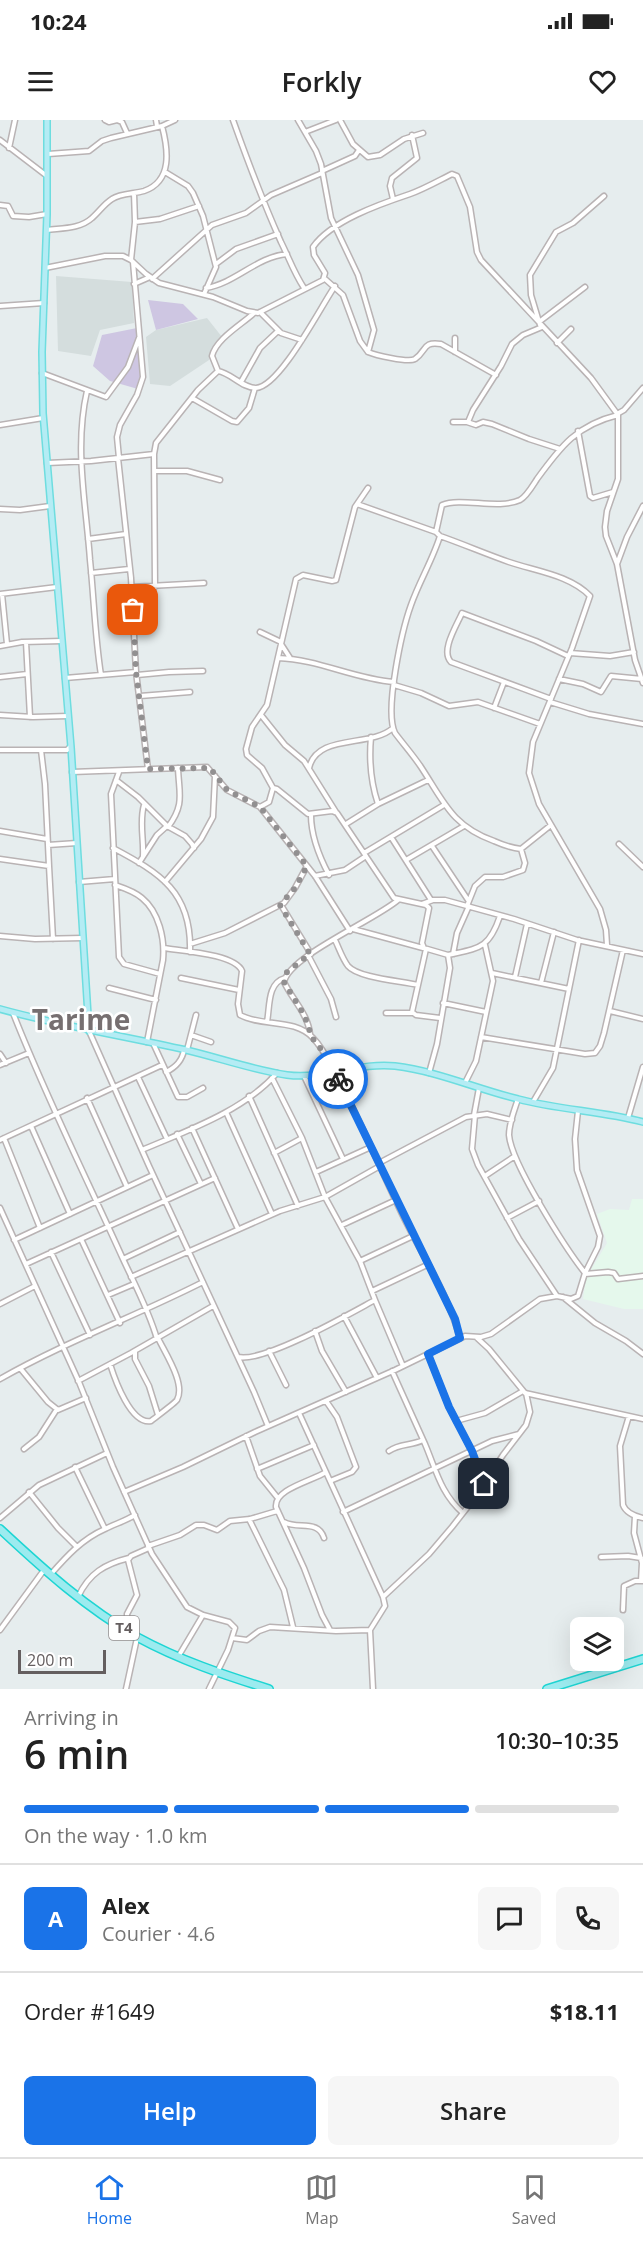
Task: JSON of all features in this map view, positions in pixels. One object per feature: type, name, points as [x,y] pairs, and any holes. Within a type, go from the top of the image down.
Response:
[{"type":"highway","name":"T4","points":[[0,1529],[47,1573],[137,1637],[216,1673],[269,1689]]},
{"type":"highway","points":[[547,1689],[643,1659]]},
{"type":"main road","points":[[47,120],[43,418],[71,747],[89,1031]]},
{"type":"main road","points":[[0,1009],[89,1031],[186,1050],[225,1062],[277,1073],[304,1076],[378,1065],[429,1073],[518,1099],[643,1122]]},
{"type":"street","points":[[9,149],[15,120]]},
{"type":"street","points":[[105,120],[122,122],[127,133]]},
{"type":"street","points":[[47,230],[85,223],[110,200],[151,187],[165,172],[166,153],[156,120]]},
{"type":"street","points":[[48,154],[90,151],[102,141],[175,120]]},
{"type":"street","points":[[233,120],[246,161],[293,271],[304,288]]},
{"type":"street","points":[[298,120],[316,151],[334,228],[358,275],[374,330],[368,352]]},
{"type":"street","points":[[305,132],[338,120],[359,150],[368,157],[374,158],[412,135],[423,133]]},
{"type":"street","points":[[393,199],[390,186],[392,178],[417,158],[412,135]]},
{"type":"street","points":[[0,149],[2,142],[48,177]]},
{"type":"street","points":[[134,284],[151,278],[219,222],[246,213],[290,186],[355,156],[359,150]]},
{"type":"street","points":[[165,172],[188,186],[199,206],[207,230],[216,269],[204,294]]},
{"type":"street","points":[[324,278],[325,273],[314,255],[313,247],[334,228],[393,199],[417,191],[452,174],[457,176],[470,207],[477,252],[481,260],[591,378],[618,415],[618,479],[607,511],[605,527],[606,536],[617,564],[642,681],[611,675],[602,692],[583,684],[559,679]]},
{"type":"street","points":[[134,193],[135,222],[132,261],[144,377],[120,425],[117,437],[131,587],[136,674],[148,769]]},
{"type":"street","points":[[541,325],[531,295],[530,275],[556,232],[573,223],[604,196]]},
{"type":"street","points":[[0,205],[8,206],[13,216],[47,214]]},
{"type":"street","points":[[135,222],[160,219],[199,206]]},
{"type":"street","points":[[215,265],[223,256],[236,249],[278,234]]},
{"type":"street","points":[[206,288],[224,284],[265,259],[287,254]]},
{"type":"street","points":[[45,268],[115,255],[132,261],[159,282],[204,294],[257,313],[278,331],[302,340]]},
{"type":"street","points":[[324,278],[343,295],[356,332],[368,352],[409,361],[416,358],[431,343],[441,344],[496,375]]},
{"type":"street","points":[[255,388],[218,370],[212,356],[214,350],[257,313],[324,278]]},
{"type":"street","points":[[192,398],[237,422],[249,408],[255,388],[267,382],[292,356],[334,286]]},
{"type":"street","points":[[468,422],[512,344],[541,325],[585,288]]},
{"type":"street","points":[[0,306],[44,303]]},
{"type":"street","points":[[557,343],[571,329]]},
{"type":"street","points":[[241,382],[260,348],[278,331]]},
{"type":"street","points":[[42,373],[101,397],[107,396],[128,367],[140,336]]},
{"type":"street","points":[[455,338],[455,351]]},
{"type":"street","points":[[155,587],[154,454],[159,438],[218,370]]},
{"type":"street","points":[[551,825],[521,849],[488,839],[464,826],[444,805],[393,728],[391,709],[394,683],[411,604],[438,534],[440,507],[444,503],[508,503],[522,499],[560,449],[578,431],[596,421],[618,415],[643,388]]},
{"type":"street","points":[[87,391],[80,435],[80,462],[101,675]]},
{"type":"street","points":[[0,425],[43,418]]},
{"type":"street","points":[[453,422],[468,422],[476,425],[483,422],[492,424],[560,449]]},
{"type":"street","points":[[578,431],[590,496],[593,498],[614,492]]},
{"type":"street","points":[[46,463],[80,462],[154,454]]},
{"type":"street","points":[[155,471],[187,471],[220,480]]},
{"type":"street","points":[[337,812],[311,815],[300,810],[273,788],[260,764],[246,753],[252,727],[267,705],[298,576],[336,580],[357,504],[368,488]]},
{"type":"street","points":[[357,504],[509,562],[560,578],[588,594],[590,601],[534,742],[529,773],[539,804],[600,909],[606,930],[607,945]]},
{"type":"street","points":[[0,509],[20,510],[50,506]]},
{"type":"street","points":[[617,564],[627,537],[643,506]]},
{"type":"street","points":[[88,539],[126,534]]},
{"type":"street","points":[[91,573],[129,569]]},
{"type":"street","points":[[131,587],[204,583]]},
{"type":"street","points":[[7,644],[1,594],[57,587]]},
{"type":"street","points":[[634,652],[610,656],[569,654],[462,613],[446,652],[447,657],[454,663],[589,714],[643,724]]},
{"type":"street","points":[[260,632],[281,643],[290,658]]},
{"type":"street","points":[[0,646],[26,642],[62,641]]},
{"type":"street","points":[[26,642],[30,717]]},
{"type":"street","points":[[278,658],[290,658],[394,683],[449,706],[457,707],[478,702],[540,724]]},
{"type":"street","points":[[65,678],[202,671]]},
{"type":"street","points":[[0,677],[27,674]]},
{"type":"street","points":[[494,708],[504,682]]},
{"type":"street","points":[[140,696],[190,692]]},
{"type":"street","points":[[0,715],[68,716]]},
{"type":"street","points":[[261,715],[285,745],[304,761],[381,880],[398,900],[422,904],[429,908],[423,944],[425,948],[412,1013]]},
{"type":"street","points":[[309,769],[311,760],[319,751],[383,734],[393,728]]},
{"type":"street","points":[[371,737],[371,766],[378,804]]},
{"type":"street","points":[[0,750],[67,750],[71,747]]},
{"type":"street","points":[[41,750],[45,784],[53,939]]},
{"type":"street","points":[[72,772],[207,767],[227,790],[260,807],[315,876],[351,930],[451,955],[485,945],[492,937],[500,916]]},
{"type":"street","points":[[139,863],[157,836],[178,815],[180,807],[178,768]]},
{"type":"street","points":[[119,772],[111,795],[112,848],[120,961],[160,974]]},
{"type":"street","points":[[165,882],[194,849],[213,817],[215,775]]},
{"type":"street","points":[[116,780],[167,826],[185,836],[194,849]]},
{"type":"street","points":[[346,824],[378,804],[428,780]]},
{"type":"street","points":[[260,807],[269,802],[273,788]]},
{"type":"street","points":[[143,856],[144,838],[140,825],[144,805]]},
{"type":"street","points":[[315,876],[329,875],[354,866],[365,855],[391,837],[444,805]]},
{"type":"street","points":[[311,815],[317,846],[329,875]]},
{"type":"street","points":[[406,860],[464,826]]},
{"type":"street","points":[[0,831],[47,839]]},
{"type":"street","points":[[391,837],[431,900]]},
{"type":"street","points":[[48,845],[77,843]]},
{"type":"street","points":[[619,844],[643,867]]},
{"type":"street","points":[[432,846],[469,900]]},
{"type":"street","points":[[112,848],[139,863],[175,892],[189,924],[190,952]]},
{"type":"street","points":[[429,1073],[437,1044],[450,958],[475,885],[485,877],[503,878],[523,870],[525,863],[521,849]]},
{"type":"street","points":[[0,859],[49,866]]},
{"type":"street","points":[[190,944],[225,933],[280,905],[291,894],[307,866]]},
{"type":"street","points":[[79,882],[115,882],[143,899],[157,921],[164,948],[150,1043],[178,1097],[187,1097],[203,1088]]},
{"type":"street","points":[[267,1022],[272,988],[277,981],[285,978],[295,965],[309,955],[398,900]]},
{"type":"street","points":[[422,904],[431,900],[445,900],[579,940],[643,954]]},
{"type":"street","points":[[280,905],[309,955],[331,999],[336,1017]]},
{"type":"street","points":[[515,977],[527,924]]},
{"type":"street","points":[[541,983],[554,932]]},
{"type":"street","points":[[0,936],[83,938]]},
{"type":"street","points":[[334,940],[352,970],[365,975],[418,985]]},
{"type":"street","points":[[533,1102],[553,1068],[579,940]]},
{"type":"street","points":[[465,1083],[476,1061],[493,981],[485,945]]},
{"type":"street","points":[[164,948],[208,954],[238,964],[242,971],[238,1011],[240,1015],[292,1026],[310,1035],[324,1053],[447,1303],[460,1338]]},
{"type":"street","points":[[481,1037],[585,1054],[595,1053],[600,1046],[610,1011],[623,950]]},
{"type":"street","points":[[492,973],[569,989]]},
{"type":"street","points":[[181,978],[239,990]]},
{"type":"street","points":[[285,978],[287,988],[309,1027],[310,1035]]},
{"type":"street","points":[[109,988],[156,1000]]},
{"type":"street","points":[[443,1003],[486,1012]]},
{"type":"street","points":[[610,1011],[643,1019]]},
{"type":"street","points":[[14,1013],[29,1053],[179,1384],[176,1402],[147,1422],[136,1416],[131,1411],[110,1364]]},
{"type":"street","points":[[386,1013],[412,1013],[440,1018]]},
{"type":"street","points":[[166,1072],[177,1066],[183,1056],[196,1015]]},
{"type":"street","points":[[89,1031],[268,1426]]},
{"type":"street","points":[[191,1035],[211,1042]]},
{"type":"street","points":[[0,1065],[29,1053]]},
{"type":"street","points":[[0,1054],[6,1063]]},
{"type":"street","points":[[40,1228],[2,1139],[162,1065]]},
{"type":"street","points":[[628,1119],[643,1067]]},
{"type":"street","points":[[142,1150],[226,1112],[277,1073]]},
{"type":"street","points":[[304,1076],[343,1160]]},
{"type":"street","points":[[138,1077],[167,1139]]},
{"type":"street","points":[[272,1078],[302,1138],[326,1197],[360,1261],[403,1366]]},
{"type":"street","points":[[479,1088],[474,1115],[472,1149],[507,1218],[557,1296]]},
{"type":"street","points":[[249,1096],[298,1206]]},
{"type":"street","points":[[87,1098],[127,1187]]},
{"type":"street","points":[[518,1099],[509,1137],[515,1156],[568,1250],[585,1274]]},
{"type":"street","points":[[124,1492],[183,1467],[460,1338],[490,1334],[540,1299],[557,1296],[572,1299],[578,1296],[585,1274],[598,1247],[600,1236],[577,1170],[575,1139],[578,1111]]},
{"type":"street","points":[[226,1112],[272,1214]]},
{"type":"street","points":[[131,1277],[272,1214],[326,1197],[451,1123],[474,1115],[487,1114],[512,1120]]},
{"type":"street","points":[[31,1126],[70,1214]]},
{"type":"street","points":[[192,1128],[238,1229]]},
{"type":"street","points":[[177,1134],[201,1184]]},
{"type":"street","points":[[274,1153],[302,1138]]},
{"type":"street","points":[[316,1172],[371,1147]]},
{"type":"street","points":[[485,1176],[515,1156]]},
{"type":"street","points":[[14,1240],[153,1176]]},
{"type":"street","points":[[26,1264],[215,1178]]},
{"type":"street","points":[[342,1226],[396,1200]]},
{"type":"street","points":[[507,1218],[539,1201]]},
{"type":"street","points":[[0,1208],[86,1398],[148,1547],[182,1602],[203,1615],[223,1620],[235,1628],[208,1689]]},
{"type":"street","points":[[123,1259],[180,1232]]},
{"type":"street","points":[[360,1261],[413,1236]]},
{"type":"street","points":[[81,1239],[120,1323]]},
{"type":"street","points":[[51,1252],[90,1335]]},
{"type":"street","points":[[372,1290],[427,1265]]},
{"type":"street","points":[[585,1274],[608,1272],[614,1273],[618,1279],[643,1276]]},
{"type":"street","points":[[0,1379],[62,1347],[120,1323],[203,1282]]},
{"type":"street","points":[[108,1295],[135,1284]]},
{"type":"street","points":[[0,1294],[2,1303],[35,1286]]},
{"type":"street","points":[[563,1297],[595,1323],[643,1354]]},
{"type":"street","points":[[237,1356],[253,1357],[269,1351],[315,1331],[375,1300]]},
{"type":"street","points":[[78,1381],[213,1306]]},
{"type":"street","points":[[344,1316],[377,1378]]},
{"type":"street","points":[[315,1331],[322,1351],[346,1392]]},
{"type":"street","points":[[383,1597],[429,1554],[463,1513],[530,1419],[525,1392],[489,1349],[475,1337]]},
{"type":"street","points":[[135,1351],[135,1359],[153,1393],[158,1415]]},
{"type":"street","points":[[269,1351],[286,1385]]},
{"type":"street","points":[[428,1354],[484,1483]]},
{"type":"street","points":[[20,1368],[48,1402],[57,1409],[63,1409],[86,1398]]},
{"type":"street","points":[[392,1371],[438,1480],[448,1498],[463,1513]]},
{"type":"street","points":[[456,1420],[485,1413],[525,1392],[643,1419]]},
{"type":"street","points":[[326,1401],[337,1417],[356,1467],[352,1472],[330,1481]]},
{"type":"street","points":[[24,1449],[39,1437],[57,1409]]},
{"type":"street","points":[[299,1413],[383,1597],[385,1606],[370,1630],[373,1689]]},
{"type":"street","points":[[629,1416],[620,1446],[622,1493],[625,1510],[634,1516],[643,1518]]},
{"type":"street","points":[[343,1512],[504,1436],[520,1434]]},
{"type":"street","points":[[246,1436],[257,1469],[277,1497]]},
{"type":"street","points":[[389,1452],[401,1445],[423,1440]]},
{"type":"street","points":[[257,1469],[314,1445]]},
{"type":"street","points":[[0,1518],[29,1492],[52,1478],[107,1453]]},
{"type":"street","points":[[75,1467],[105,1528]]},
{"type":"street","points":[[326,1472],[286,1490],[277,1497],[275,1502],[330,1630]]},
{"type":"street","points":[[29,1492],[58,1528],[77,1547]]},
{"type":"street","points":[[78,1597],[87,1580],[100,1568],[129,1558],[196,1525],[204,1525],[217,1530],[226,1523],[249,1519],[277,1510]]},
{"type":"street","points":[[0,1630],[47,1573],[77,1547],[105,1528],[135,1515]]},
{"type":"street","points":[[623,1610],[624,1587],[629,1583],[642,1581],[641,1557],[634,1533],[634,1516]]},
{"type":"street","points":[[249,1519],[284,1590],[293,1628]]},
{"type":"street","points":[[283,1522],[295,1526],[315,1527],[319,1529],[324,1538]]},
{"type":"street","points":[[601,1557],[641,1557]]},
{"type":"street","points":[[127,1631],[127,1614],[136,1595],[129,1558]]},
{"type":"street","points":[[178,1657],[203,1615]]},
{"type":"street","points":[[232,1638],[247,1640],[259,1630],[270,1627],[370,1630]]},
{"type":"street","points":[[126,1689],[137,1637]]},
{"type":"shaded area","points":[[56,276],[132,282],[134,323],[100,330],[91,356],[58,351]]},
{"type":"shaded area","points":[[148,300],[183,304],[198,319],[156,330]]},
{"type":"shaded area","points":[[207,318],[222,337],[210,352],[209,360],[170,386],[150,384],[146,337],[156,330]]},
{"type":"shaded area","points":[[137,328],[142,369],[138,389],[110,381],[93,366],[102,335]]},
{"type":"shaded area","points":[[632,1199],[643,1199],[643,1309],[624,1309],[583,1299],[586,1278],[607,1243],[597,1214],[610,1209],[629,1210]]},
{"type":"way so far","points":[[133,610],[136,672],[148,769],[205,766],[210,768],[220,784],[227,790],[260,807],[307,866],[287,900],[280,905],[310,954],[287,972],[284,982],[303,1013],[310,1035],[324,1053],[338,1079]]},
{"type":"district","name":"Tarime","points":[[81,1020]]},
{"type":"route","points":[[338,1079],[455,1319],[460,1338],[428,1354],[449,1407],[472,1451],[484,1484]]}]
